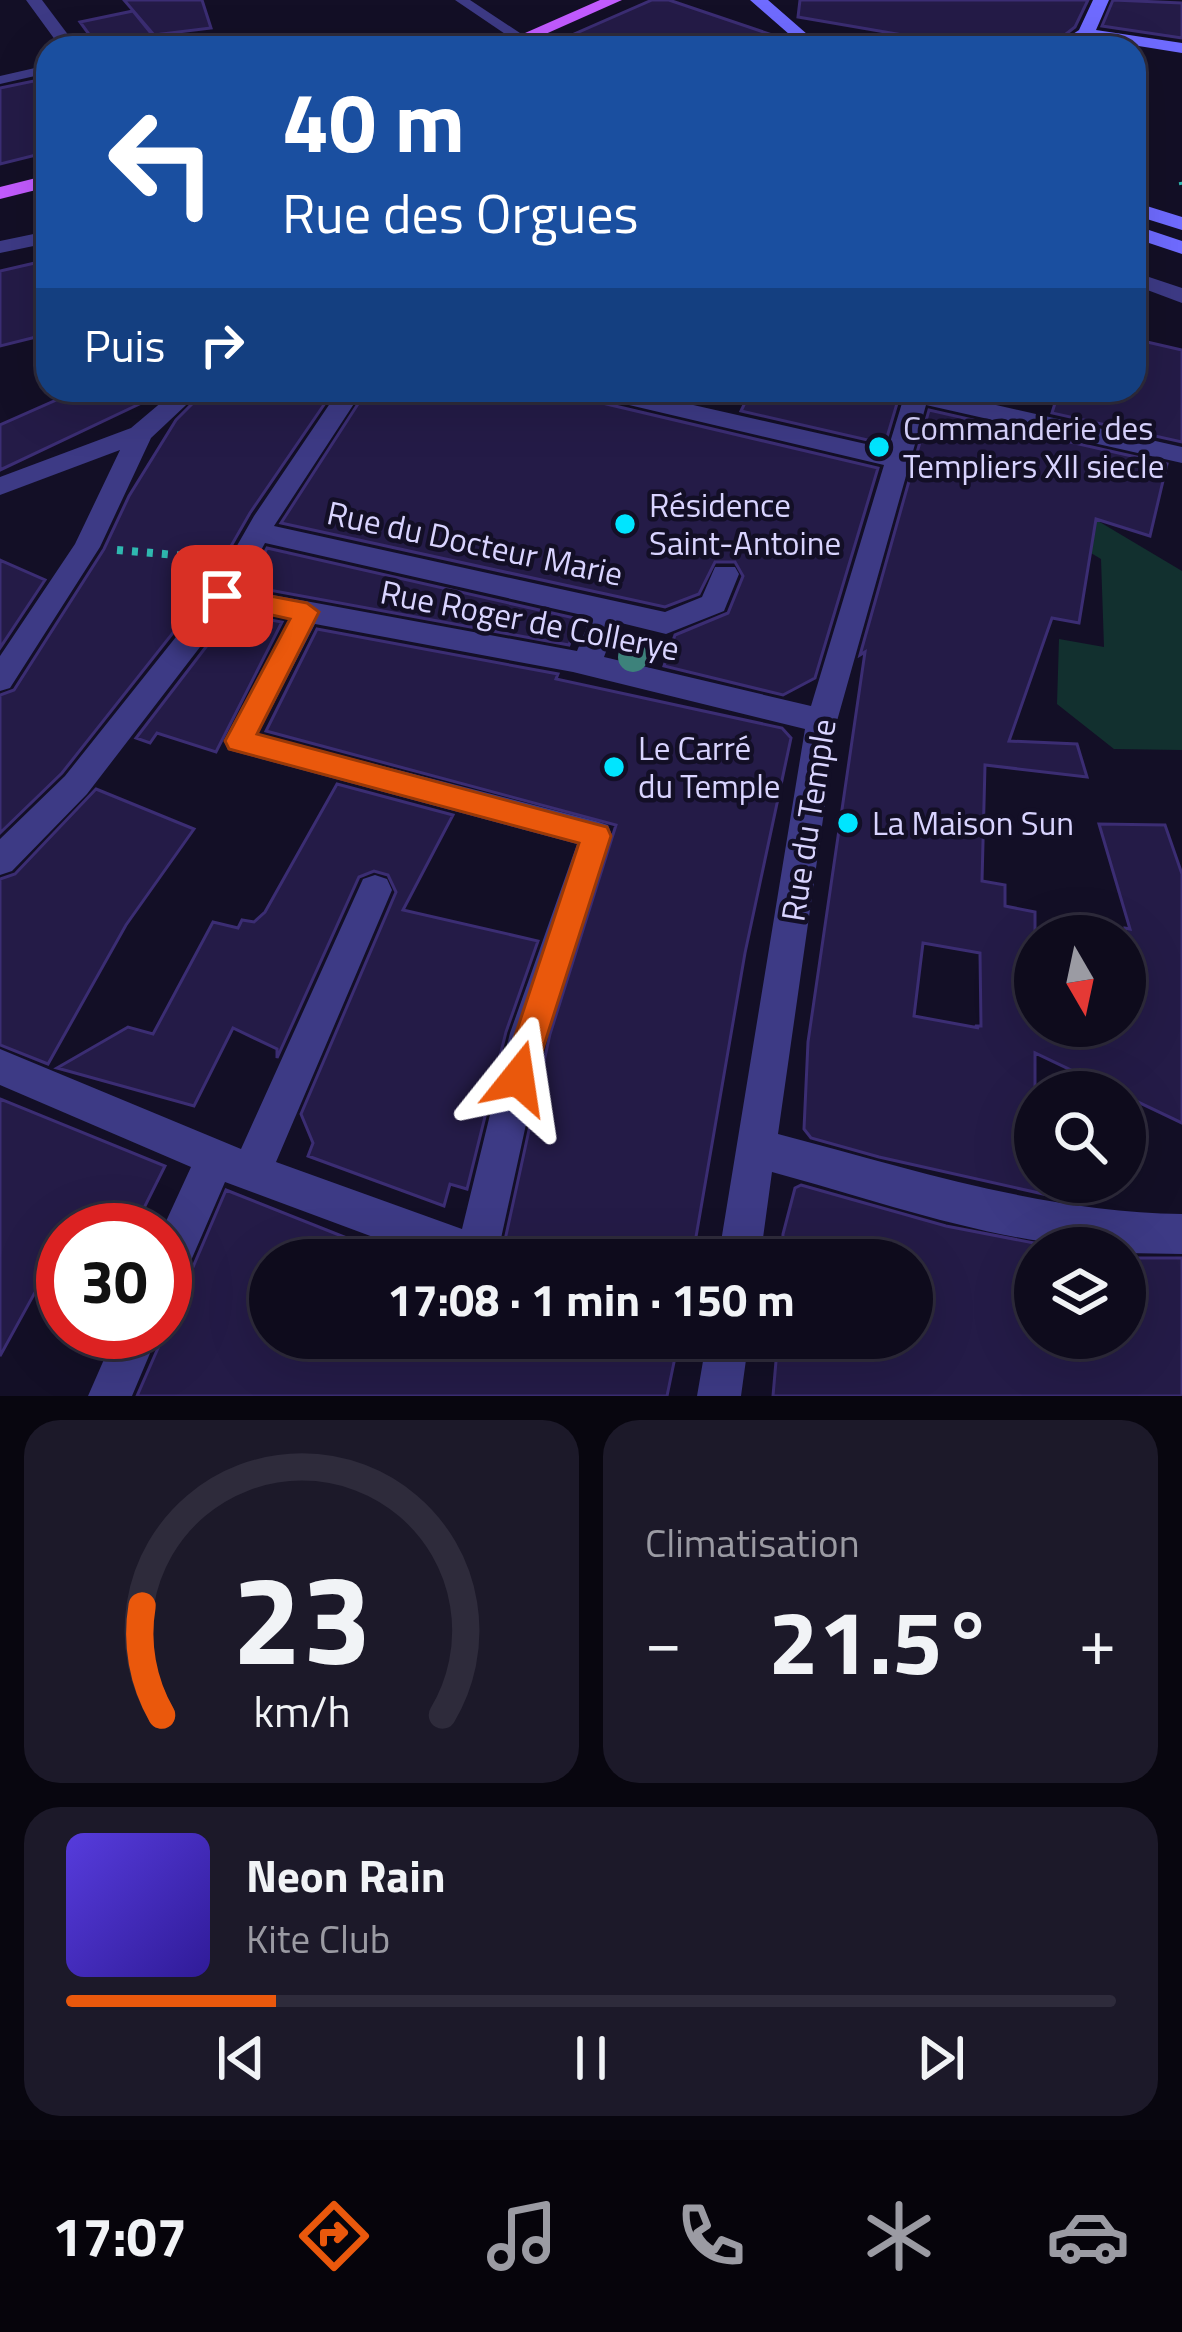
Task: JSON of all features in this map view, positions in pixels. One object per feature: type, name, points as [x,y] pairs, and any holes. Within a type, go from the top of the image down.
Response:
[{"type":"main road","points":[[529,36],[614,0]]},
{"type":"main road","points":[[0,193],[36,184]]},
{"type":"street","points":[[34,0],[61,36]]},
{"type":"street","points":[[758,0],[800,36]]},
{"type":"street","points":[[1088,36],[1101,0]]},
{"type":"street","points":[[1146,46],[1182,49]]},
{"type":"street","points":[[1146,212],[1182,224]]},
{"type":"street","points":[[1146,235],[1182,248]]},
{"type":"street","points":[[0,247],[36,240]]},
{"type":"street","points":[[1146,282],[1182,296]]},
{"type":"street","points":[[0,486],[140,434],[176,402]]},
{"type":"street","points":[[0,861],[76,785],[222,596],[257,532],[343,402]]},
{"type":"street","points":[[649,402],[894,458]]},
{"type":"street","name":"Rue du Temple","points":[[742,1239],[823,721],[914,402]]},
{"type":"street","points":[[959,402],[1182,455]]},
{"type":"street","points":[[0,680],[87,547],[140,434]]},
{"type":"street","name":"Rue du Docteur Marie","points":[[257,532],[666,623],[713,604],[725,574]]},
{"type":"street","name":"Rue Roger de Collerye","points":[[222,596],[586,664],[823,721]]},
{"type":"street","points":[[586,664],[608,609]]},
{"type":"street","points":[[307,612],[239,741],[596,836],[528,1033],[488,1239]]},
{"type":"street","points":[[192,1228],[233,1165],[375,890]]},
{"type":"street","points":[[0,1067],[233,1165],[433,1239]]},
{"type":"street","points":[[755,1148],[1012,1212],[1138,1236],[1182,1234]]},
{"type":"street","points":[[110,1396],[126,1359]]},
{"type":"street","points":[[719,1396],[725,1359]]},
{"type":"lane","points":[[461,0],[517,36]]},
{"type":"lane","points":[[0,80],[36,72]]},
{"type":"path","points":[[87,547],[241,561]]},
{"type":"green space","points":[[1093,518],[1182,571],[1182,750],[1114,749],[1057,704],[1059,639],[1104,647],[1101,559],[1054,531]]},
{"type":"building","points":[[124,0],[202,0],[211,28],[154,35]]},
{"type":"building","points":[[652,0],[669,0],[775,36],[570,36]]},
{"type":"building","points":[[800,0],[1088,0],[1075,27],[1063,36],[909,36],[798,17]]},
{"type":"building","points":[[1113,0],[1182,3],[1182,38],[1102,26]]},
{"type":"building","points":[[133,11],[153,36],[90,36],[80,22]]},
{"type":"building","points":[[36,80],[36,155],[0,164],[0,88]]},
{"type":"building","points":[[36,263],[36,337],[0,346],[0,271]]},
{"type":"building","points":[[1146,342],[1182,350],[1182,442],[1052,413],[1055,402],[1146,402]]},
{"type":"building","points":[[52,402],[144,402],[0,470],[0,425]]},
{"type":"building","points":[[194,402],[326,402],[250,513],[203,595],[62,773],[0,833],[0,695],[14,690],[104,549],[129,496],[176,420]]},
{"type":"building","points":[[359,402],[598,402],[878,468],[815,678],[783,695],[664,666],[675,635],[728,613],[743,576],[735,562],[715,562],[699,594],[665,607],[281,523]]},
{"type":"building","points":[[745,402],[897,402],[885,444],[741,411]]},
{"type":"building","points":[[929,410],[1167,464],[1150,536],[1096,519],[1079,623],[1052,618],[1009,741],[1077,744],[1087,777],[985,765],[982,881],[1005,885],[1005,906],[1035,912],[1014,915],[1014,1047],[1146,1047],[1146,915],[1126,915],[1099,824],[1165,825],[1182,874],[1182,1123],[1146,1106],[1146,1071],[1073,1071],[1035,1053],[1035,1071],[1014,1071],[1014,1187],[879,1157],[811,1138],[804,1129],[808,1042],[865,652],[860,655]],"holes":[[[923,943],[980,953],[981,1026],[914,1016]]]},
{"type":"building","points":[[267,548],[579,619],[569,645],[247,586]]},
{"type":"building","points":[[0,560],[45,580],[0,648]]},
{"type":"building","points":[[232,613],[282,622],[216,752],[157,733],[150,743],[136,738]]},
{"type":"building","points":[[317,629],[558,674],[556,679],[782,728],[791,738],[745,953],[696,1239],[505,1239],[550,1034],[616,825],[266,731]]},
{"type":"building","points":[[337,784],[453,815],[403,910],[538,941],[506,1032],[467,1189],[450,1184],[444,1206],[308,1156],[313,1143],[301,1114],[396,892],[388,875],[374,871],[359,877],[277,1058],[277,1049],[233,1028],[194,1106],[57,1068],[128,1027],[153,1034],[213,922],[238,928],[242,920],[254,922],[265,912]]},
{"type":"building","points":[[96,789],[194,829],[126,925],[48,1064],[0,1045],[0,879],[15,874]]},
{"type":"building","points":[[0,1099],[165,1166],[146,1203],[36,1203],[36,1290],[0,1356]]},
{"type":"building","points":[[801,1185],[946,1226],[1014,1239],[1014,1359],[1146,1359],[1146,1258],[1182,1258],[1182,1396],[773,1396],[776,1359],[933,1359],[933,1239],[783,1239],[795,1188]]},
{"type":"building","points":[[226,1190],[349,1239],[249,1239],[249,1359],[675,1359],[667,1396],[137,1396],[153,1359],[192,1359],[192,1269]]},
{"type":"place","name":"Commanderie des Templiers XII siecle","points":[[879,447]]},
{"type":"place","name":"Résidence Saint-Antoine","points":[[625,524]]},
{"type":"place","name":"Le Carré du Temple","points":[[614,767]]},
{"type":"place","name":"La Maison Sun","points":[[848,823]]},
{"type":"route","points":[[222,596],[307,612],[239,741],[596,836],[528,1033],[518,1078]]}]
